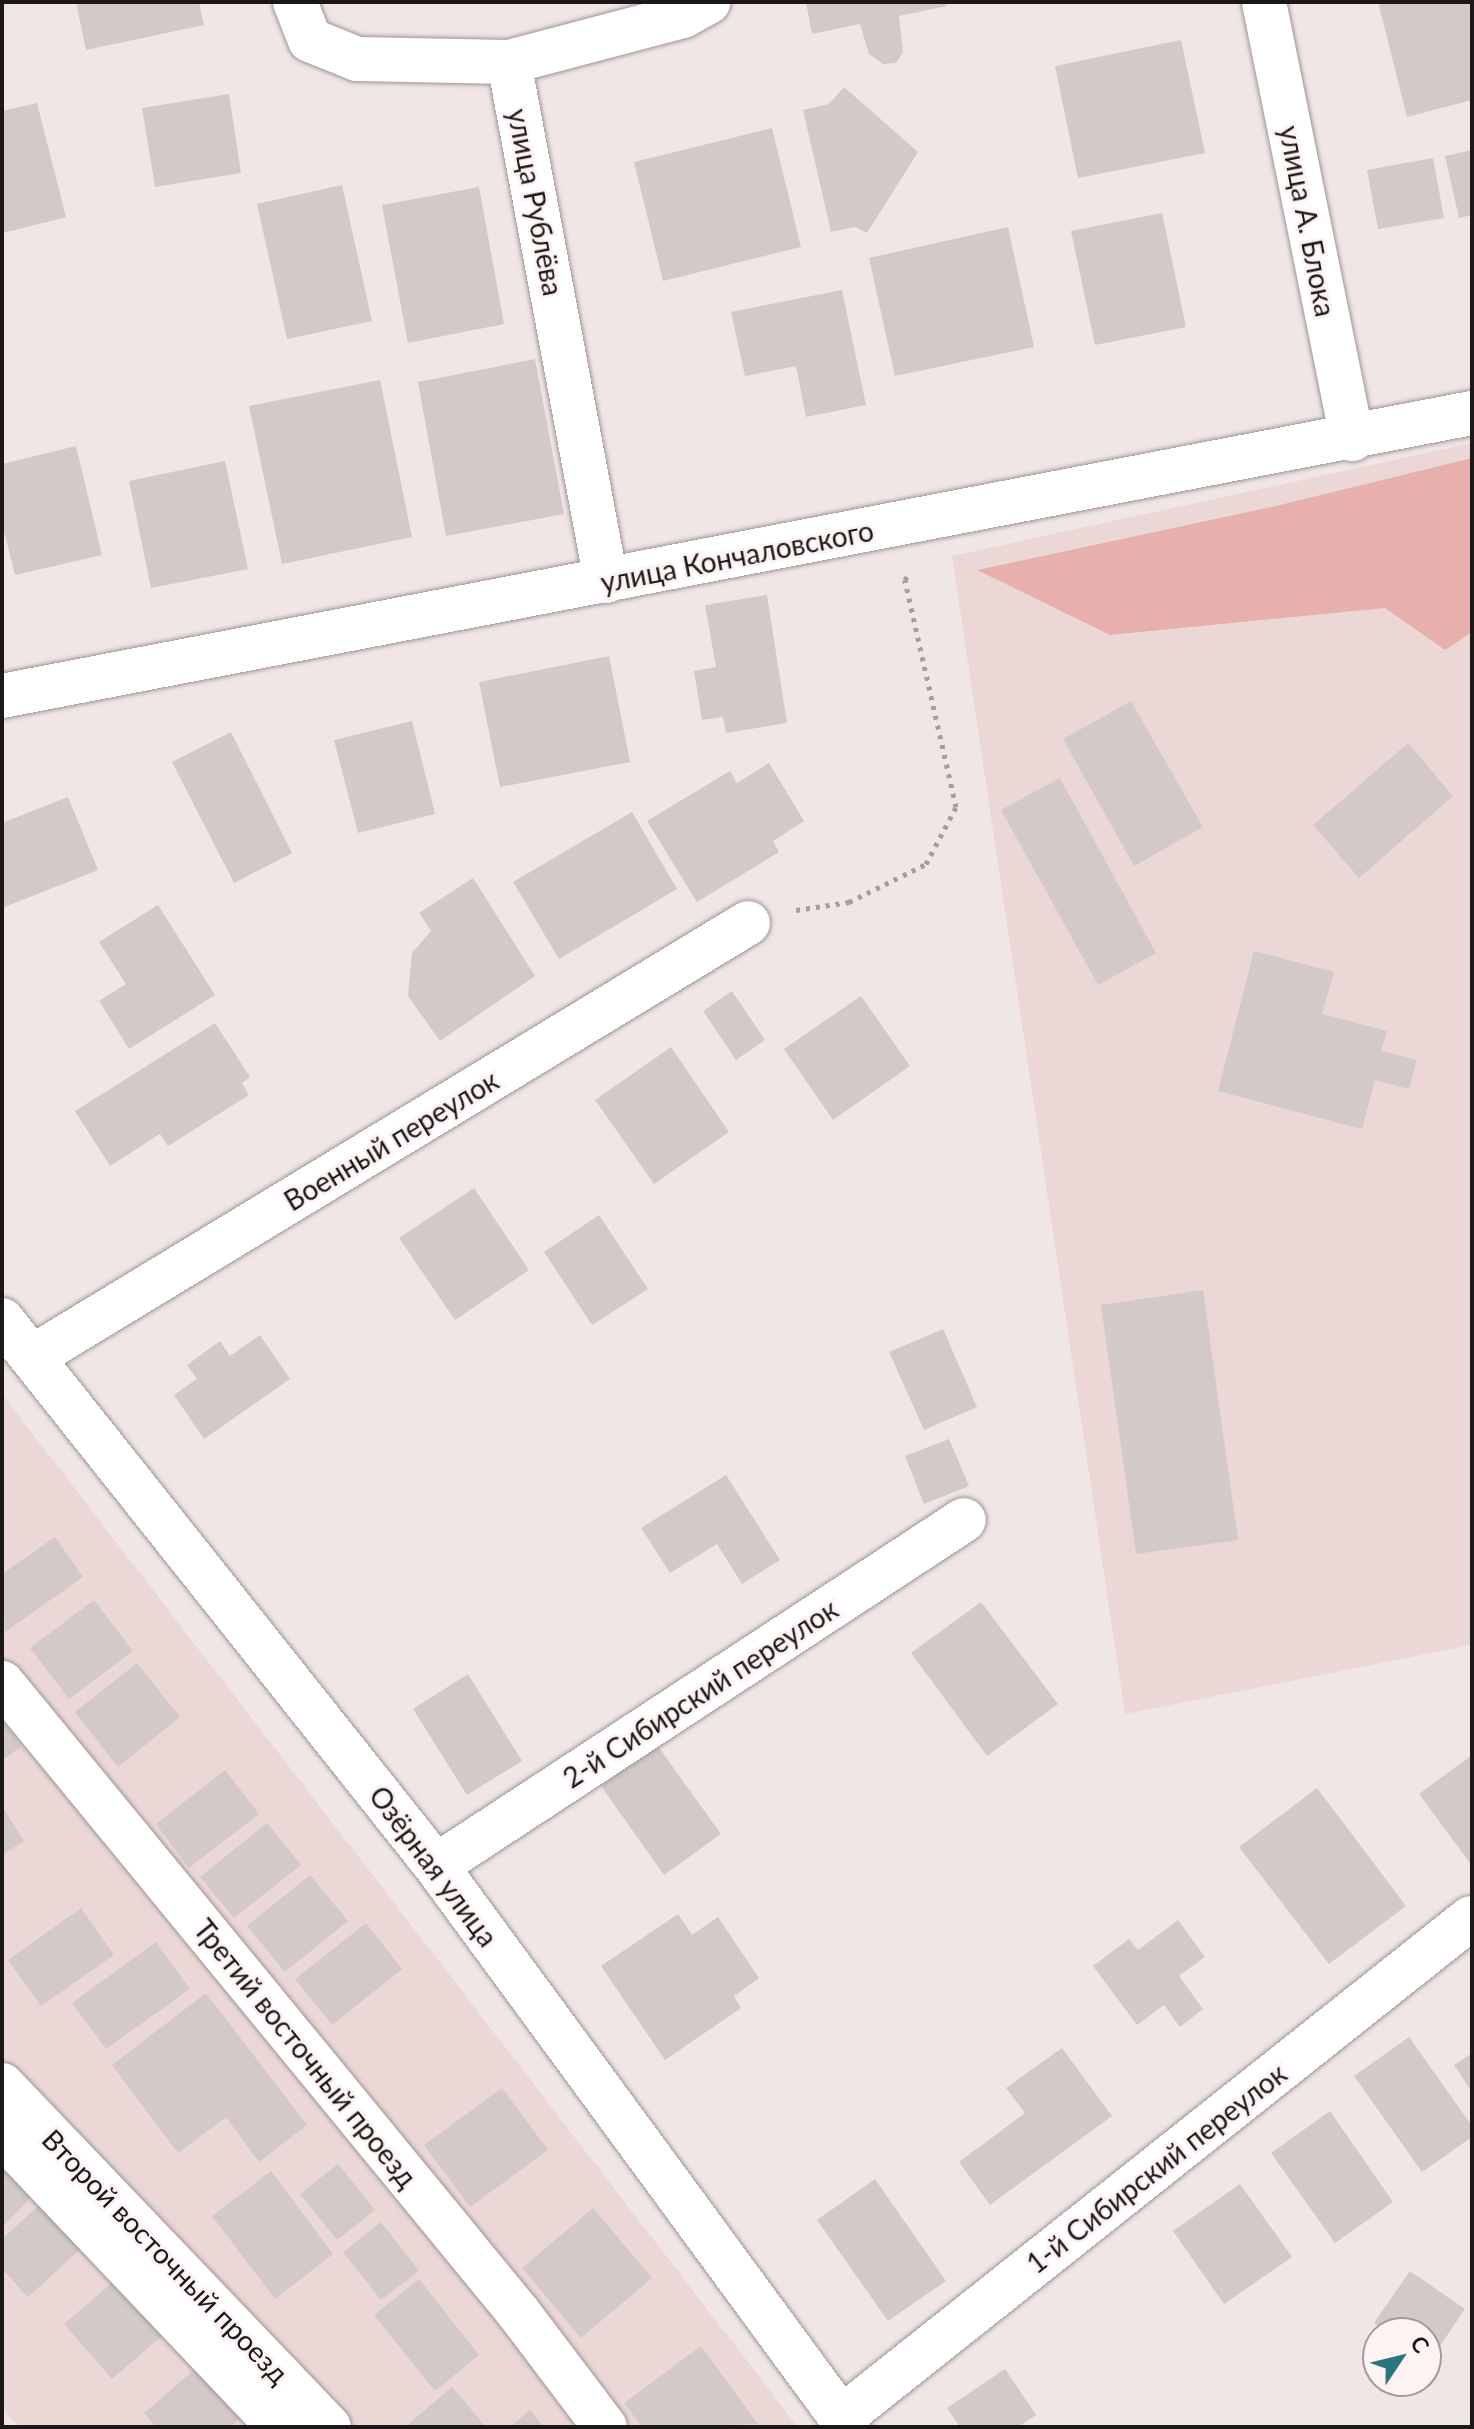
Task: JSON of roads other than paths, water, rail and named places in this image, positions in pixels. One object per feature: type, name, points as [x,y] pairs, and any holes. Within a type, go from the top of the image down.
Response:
[{"type":"street","points":[[295,2],[310,40],[357,59],[509,62],[683,16],[708,2]]},
{"type":"street","name":"улица А. Блока","points":[[1264,2],[1352,439]]},
{"type":"street","name":"улица Рублёва","points":[[509,62],[606,581]]},
{"type":"street","name":"улица Кончаловского","points":[[2,696],[1352,439],[1472,413]]},
{"type":"street","name":"Военный переулок","points":[[34,1356],[748,923]]},
{"type":"street","name":"Озёрная улица","points":[[2,1320],[34,1356],[436,1866],[844,2422]]},
{"type":"street","name":"2-й Сибирский переулок","points":[[436,1866],[964,1520]]},
{"type":"street","name":"Третий восточный проезд","points":[[2,1683],[518,2312],[605,2427]]},
{"type":"street","name":"1-й Сибирский переулок","points":[[844,2422],[1471,1918]]},
{"type":"street","name":"Второй восточный проезд","points":[[2,2085],[329,2427]]},
{"type":"street","points":[[2,2135],[279,2427]]}]
